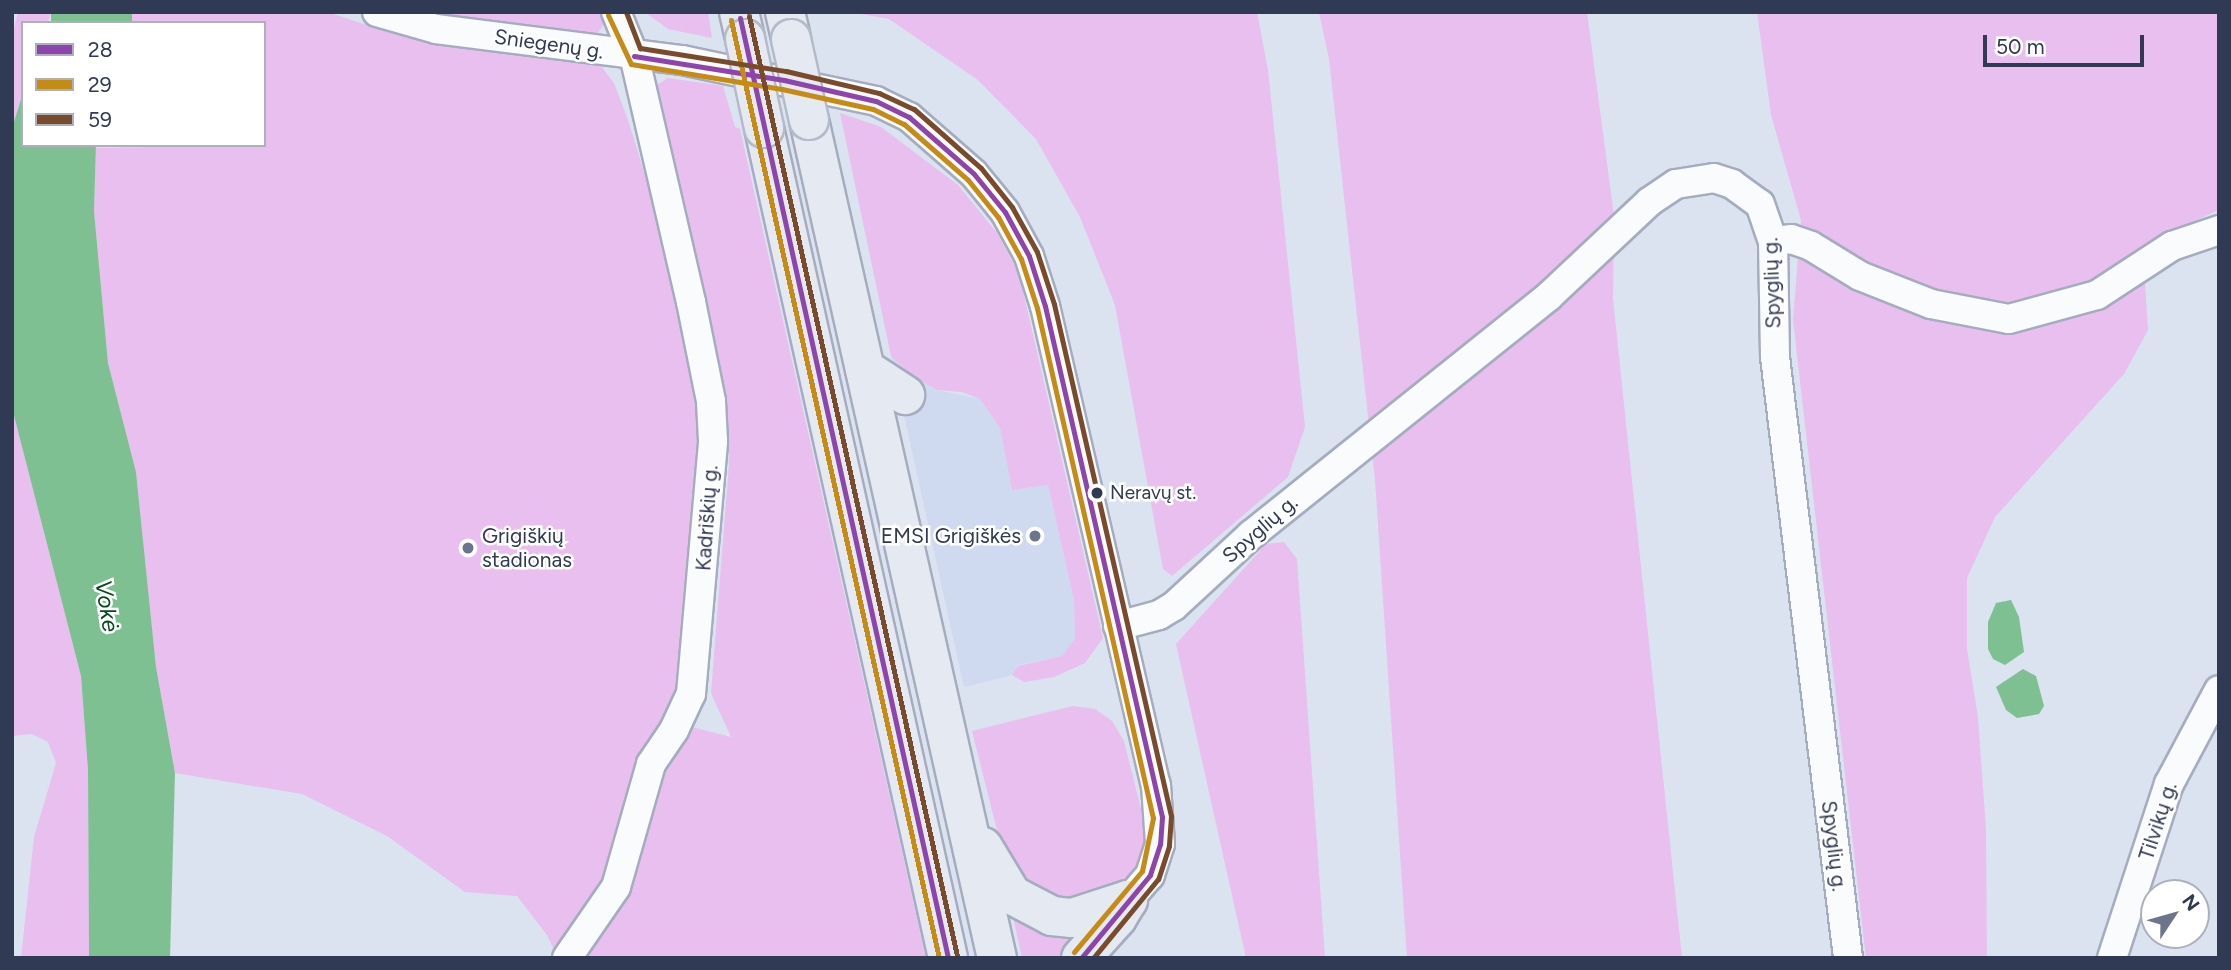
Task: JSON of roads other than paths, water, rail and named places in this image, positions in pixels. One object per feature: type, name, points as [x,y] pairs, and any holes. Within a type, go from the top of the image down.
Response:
[{"type":"highway","points":[[742,26],[946,947]]},
{"type":"highway","points":[[788,26],[997,958]]},
{"type":"highway","points":[[865,369],[905,395]]},
{"type":"highway","points":[[960,796],[1005,884],[1031,907],[1072,918],[1128,900]]},
{"type":"highway","points":[[1081,958],[1118,918],[1128,900]]},
{"type":"street","name":"Sniegenų g.","points":[[377,12],[436,29],[682,60],[876,101],[917,123],[974,174],[1005,212],[1029,256],[1041,294],[1162,817],[1160,844],[1150,875],[1128,900]]},
{"type":"street","name":"Kadriškių g.","points":[[566,958],[616,887],[651,764],[674,730],[691,694],[708,518],[711,401],[634,56],[616,12]]},
{"type":"street","name":"Spyglių g.","points":[[1118,626],[1159,615],[1174,606],[1251,536],[1548,297],[1649,202],[1676,184],[1714,178],[1745,190],[1760,204],[1773,240],[1776,371],[1848,958]]},
{"type":"street","points":[[1773,240],[1791,239],[1811,246],[1860,276],[1931,304],[2009,318],[2098,295],[2172,246],[2219,230]]},
{"type":"street","name":"Tilvikų g.","points":[[2112,958],[2169,784],[2219,690]]},
{"type":"water","points":[[51,12],[132,12],[132,21],[51,21]]},
{"type":"water","name":"Vokė","points":[[21,99],[21,147],[96,147],[94,211],[108,363],[136,472],[156,667],[175,773],[170,958],[89,958],[88,770],[81,676],[12,408],[12,128]]},
{"type":"water","points":[[2011,600],[2019,617],[2024,652],[2005,665],[1993,659],[1988,649],[1988,622],[1996,603]]},
{"type":"water","points":[[2023,669],[2036,676],[2044,706],[2039,714],[2017,718],[2006,710],[1996,687]]},
{"type":"place","name":"Neravų st.","points":[[1097,493]]},
{"type":"place","name":"EMSI Grigiškės","points":[[1035,536]]},
{"type":"place","name":"Grigiškių stadionas","points":[[468,548]]}]
